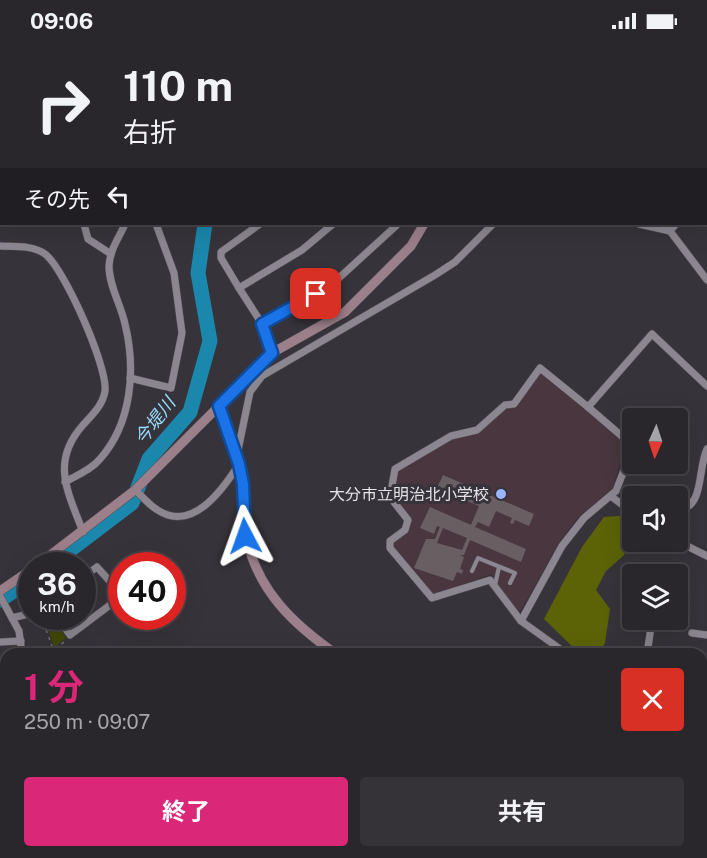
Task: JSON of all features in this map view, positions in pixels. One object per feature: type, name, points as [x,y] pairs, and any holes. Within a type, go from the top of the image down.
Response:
[{"type":"street","points":[[84,225],[88,239],[111,254]]},
{"type":"street","points":[[65,482],[90,468],[111,442],[129,398],[127,333],[112,283],[111,254],[125,225]]},
{"type":"street","points":[[129,378],[171,388],[182,333],[174,273],[156,225]]},
{"type":"street","points":[[259,225],[221,252],[221,258],[262,324],[272,353]]},
{"type":"street","points":[[239,288],[302,250],[332,225]]},
{"type":"street","points":[[262,324],[328,288],[397,225]]},
{"type":"street","points":[[55,552],[135,490],[272,353],[345,312],[411,246],[422,225]]},
{"type":"street","points":[[135,490],[156,509],[175,517],[185,517],[216,497],[238,460],[250,392],[262,376],[455,262],[492,225]]},
{"type":"street","points":[[643,225],[670,231],[707,280]]},
{"type":"street","points":[[670,231],[675,225]]},
{"type":"street","points":[[0,246],[29,248],[43,252],[53,261],[83,321],[106,378],[105,394],[98,409],[69,443],[64,462],[65,482],[83,532]]},
{"type":"street","points":[[588,407],[652,334],[707,386]]},
{"type":"street","points":[[521,621],[561,546],[584,518],[612,497],[629,457],[629,446],[588,407],[540,368],[514,404],[505,405],[477,430],[450,436],[395,469],[390,497],[408,520],[405,530],[390,541],[390,548],[406,570],[432,598],[490,580],[521,621],[559,648]]},
{"type":"street","points":[[219,406],[238,460],[243,484],[245,536],[257,566],[286,614],[301,629],[328,648]]},
{"type":"street","points":[[688,507],[696,500],[701,462],[707,450]]},
{"type":"street","points":[[612,497],[622,504]]},
{"type":"street","points":[[688,546],[707,556]]},
{"type":"street","points":[[96,568],[98,567],[108,579]]},
{"type":"street","points":[[0,591],[18,578]]},
{"type":"street","points":[[0,597],[20,631],[22,648]]},
{"type":"street","points":[[65,630],[69,636],[108,606]]},
{"type":"street","points":[[12,618],[18,617]]},
{"type":"street","points":[[647,648],[650,630]]},
{"type":"street","points":[[692,633],[707,635]]},
{"type":"street","points":[[0,642],[21,641]]},
{"type":"street","points":[[103,858],[109,858]]},
{"type":"lane","points":[[472,571],[478,558],[515,573],[510,583]]},
{"type":"lane","points":[[495,586],[499,567]]},
{"type":"path","points":[[46,630],[52,648]]},
{"type":"path","points":[[55,648],[69,636]]},
{"type":"shaded area","name":"大分市立明治北小学校","points":[[539,371],[544,372],[622,440],[622,455],[612,491],[580,515],[560,541],[518,612],[491,574],[436,594],[431,593],[392,546],[394,540],[407,532],[411,519],[393,497],[398,470],[451,438],[478,433],[507,408],[516,407]]},
{"type":"green space","points":[[622,516],[622,552],[626,552],[606,571],[596,590],[610,609],[605,643],[602,648],[574,648],[544,619],[582,547],[604,517]]},
{"type":"green space","points":[[48,630],[60,630],[66,638],[54,647]]},
{"type":"building","points":[[443,475],[534,514],[529,526],[515,520],[513,524],[510,523],[512,518],[496,511],[489,527],[478,522],[475,527],[526,549],[521,562],[470,540],[464,555],[460,555],[464,557],[460,569],[463,570],[462,574],[457,572],[453,581],[414,568],[426,539],[435,539],[440,527],[437,526],[434,534],[420,528],[430,507],[471,525],[479,506],[437,488]],"holes":[[[443,528],[467,538],[462,550],[437,543]]]},
{"type":"waterway","name":"今堤川","points":[[67,552],[132,503],[149,459],[190,412],[210,341],[198,273],[205,225]]},
{"type":"waterway","name":"今堤川","points":[[0,600],[18,588]]},
{"type":"place","name":"大分市立明治北小学校","points":[[501,494]]},
{"type":"route","points":[[245,536],[243,484],[237,455],[219,406],[272,353],[262,324],[316,294]]}]
